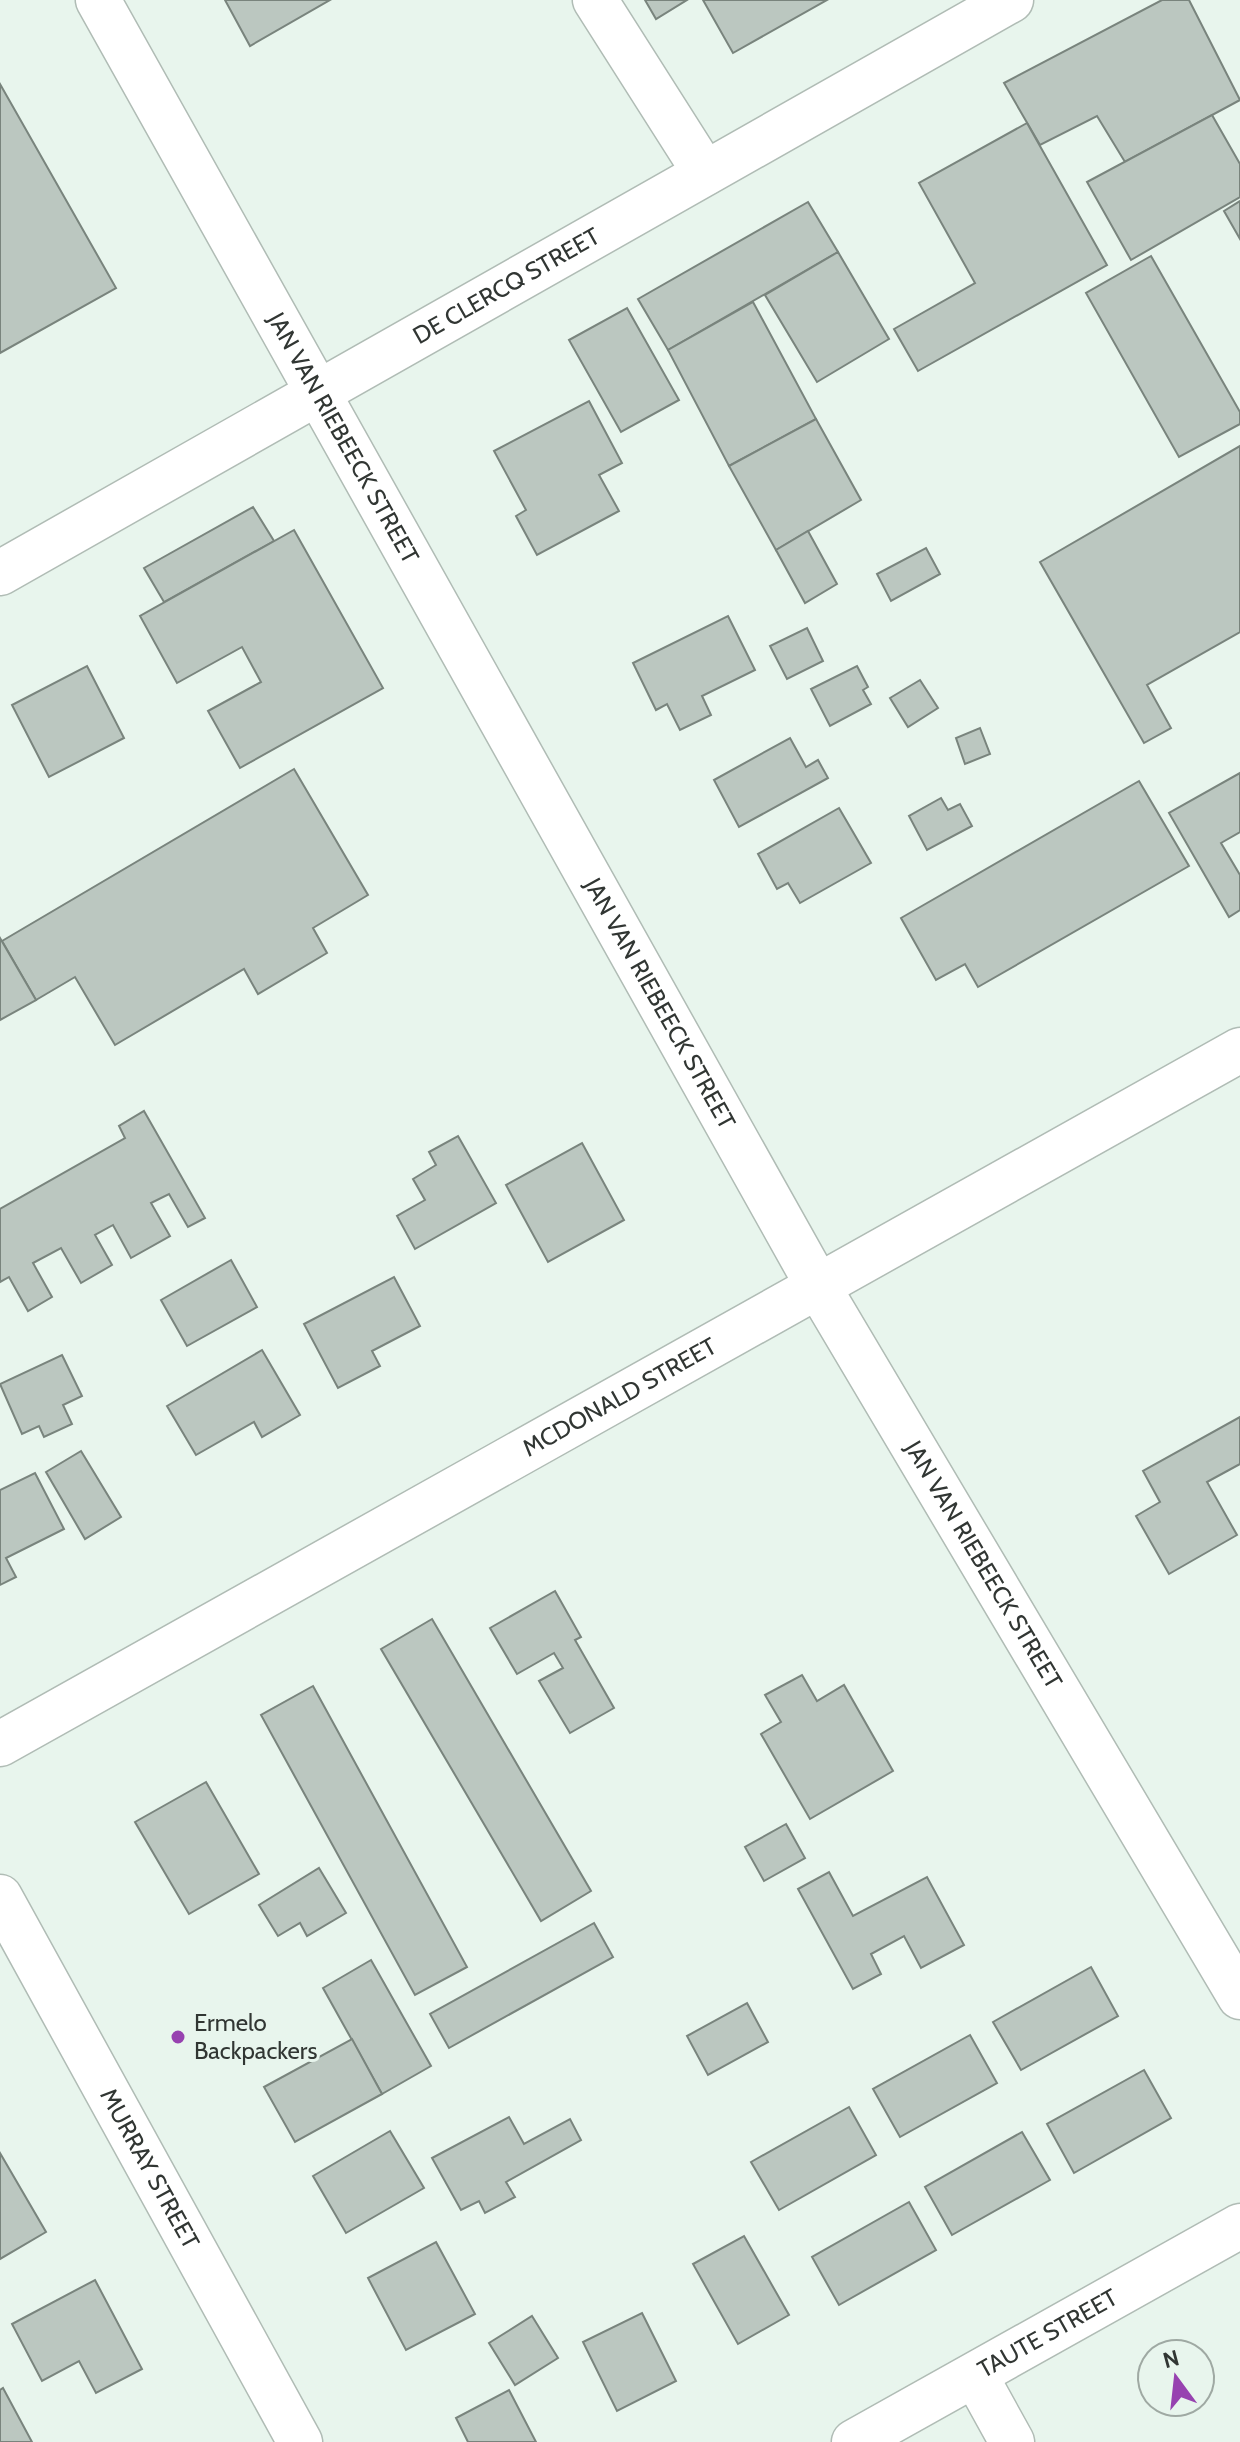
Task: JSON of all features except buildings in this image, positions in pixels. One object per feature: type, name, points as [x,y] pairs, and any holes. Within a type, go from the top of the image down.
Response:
[{"type":"street","name":"JAN VAN RIEBEECK STREET","points":[[98,0],[819,1288],[1240,1997]]},
{"type":"street","points":[[595,0],[705,173]]},
{"type":"street","name":"DE CLERCQ STREET","points":[[0,573],[1011,0]]},
{"type":"street","name":"MCDONALD STREET","points":[[0,1744],[1240,1050]]},
{"type":"street","name":"MURRAY STREET","points":[[0,1897],[300,2442]]},
{"type":"street","name":"TAUTE STREET","points":[[854,2442],[1240,2226]]},
{"type":"street","points":[[975,2375],[1012,2442]]},
{"type":"place","name":"Ermelo Backpackers","points":[[178,2037]]}]
